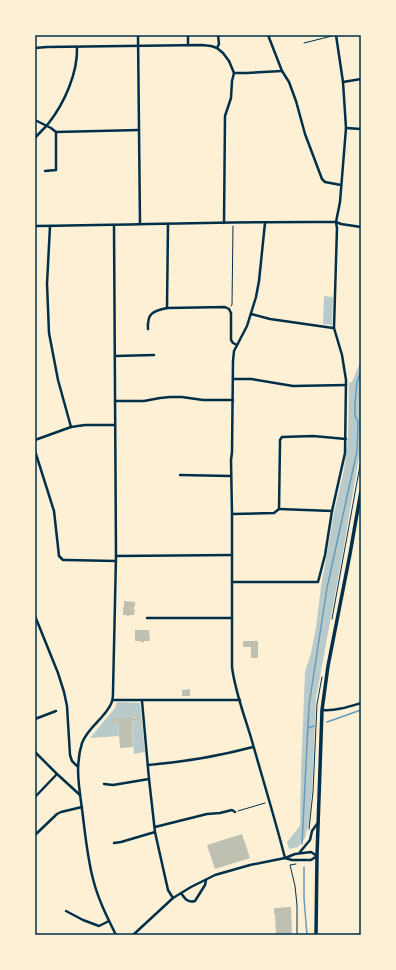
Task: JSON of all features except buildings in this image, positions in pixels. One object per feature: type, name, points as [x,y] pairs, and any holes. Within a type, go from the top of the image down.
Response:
[{"type":"main road","points":[[316,935],[322,710],[328,666],[361,491]]},
{"type":"street","points":[[138,35],[140,224]]},
{"type":"street","points":[[188,35],[188,45]]},
{"type":"street","points":[[217,48],[219,44],[218,35]]},
{"type":"street","points":[[268,35],[282,72],[289,82],[296,101],[304,134],[322,179],[325,182],[341,185]]},
{"type":"street","points":[[232,582],[318,582],[325,555],[332,511],[345,453],[345,370],[334,328],[336,222],[346,128],[343,82],[336,35]]},
{"type":"street","points":[[35,48],[47,46],[77,47],[188,45],[211,46],[217,48],[223,53],[229,61],[234,73],[231,98],[225,116],[224,223]]},
{"type":"street","points":[[35,138],[47,126],[59,107],[74,75],[77,47]]},
{"type":"street","points":[[234,73],[282,72]]},
{"type":"street","points":[[343,82],[361,79]]},
{"type":"street","points":[[35,120],[56,132],[139,130]]},
{"type":"street","points":[[346,128],[361,129]]},
{"type":"street","points":[[44,170],[56,170],[56,132]]},
{"type":"street","points":[[35,226],[336,222],[361,227]]},
{"type":"street","points":[[265,223],[259,281],[251,314],[247,326],[234,351],[233,361],[233,439],[231,476],[232,667],[285,858]]},
{"type":"street","points":[[167,308],[168,224]]},
{"type":"street","points":[[114,225],[116,561],[112,700],[108,710],[85,735],[78,766],[78,782],[92,878],[101,904],[116,935]]},
{"type":"street","points":[[50,226],[47,284],[49,333],[58,380],[72,427]]},
{"type":"street","points":[[148,329],[149,317],[152,314],[167,308],[225,307],[229,309],[231,313],[231,340],[237,345]]},
{"type":"street","points":[[251,314],[270,319],[334,328]]},
{"type":"street","points":[[115,356],[154,355]]},
{"type":"street","points":[[233,379],[251,378],[293,386],[346,386]]},
{"type":"street","points":[[115,401],[144,401],[170,397],[203,400],[232,400]]},
{"type":"street","points":[[35,440],[72,427],[115,425]]},
{"type":"street","points":[[279,509],[280,440],[282,437],[328,437],[346,439]]},
{"type":"street","points":[[35,451],[54,511],[60,558],[66,560],[116,561]]},
{"type":"street","points":[[180,475],[231,476]]},
{"type":"street","points":[[232,514],[274,513],[279,509],[332,511]]},
{"type":"street","points":[[116,556],[232,555]]},
{"type":"street","points":[[35,616],[62,683],[67,706],[70,755],[72,761],[78,766]]},
{"type":"street","points":[[147,618],[232,618]]},
{"type":"street","points":[[112,700],[240,700]]},
{"type":"street","points":[[142,701],[155,832],[168,890],[173,898]]},
{"type":"street","points":[[322,710],[330,711],[361,703]]},
{"type":"street","points":[[35,718],[56,710]]},
{"type":"street","points":[[148,764],[176,762],[230,753],[254,747]]},
{"type":"street","points":[[35,752],[80,795]]},
{"type":"street","points":[[35,797],[57,774]]},
{"type":"street","points":[[104,784],[113,785],[149,780]]},
{"type":"street","points":[[35,835],[57,814],[82,807]]},
{"type":"street","points":[[155,827],[206,814],[232,810],[235,812]]},
{"type":"street","points":[[300,852],[310,840],[312,832],[318,824]]},
{"type":"street","points":[[114,842],[122,842],[155,832]]},
{"type":"street","points":[[133,935],[173,898],[215,875],[243,866],[285,858],[300,852],[311,852],[317,856],[311,860],[295,860],[285,858]]},
{"type":"street","points":[[181,893],[187,901],[194,901],[205,885],[206,880]]},
{"type":"street","points":[[66,911],[99,926],[109,921]]},
{"type":"path","points":[[304,43],[336,35]]},
{"type":"path","points":[[229,309],[232,305],[233,223]]},
{"type":"path","points":[[235,812],[270,801]]},
{"type":"path","points":[[295,860],[296,864],[290,865],[297,905],[297,935]]},
{"type":"shaded area","points":[[324,296],[333,297],[332,325],[323,324]]},
{"type":"shaded area","points":[[361,360],[361,445],[316,698],[312,792],[309,822],[305,838],[298,847],[289,849],[287,842],[300,826],[305,672],[311,653],[334,513],[344,470],[348,438],[349,382],[352,382]]},
{"type":"shaded area","points":[[117,702],[140,703],[145,752],[134,754],[132,720],[139,721],[140,718],[138,717],[115,718],[112,722],[118,721],[119,736],[90,738],[115,708]]},
{"type":"waterway","points":[[302,844],[309,705],[327,588],[357,451],[358,422],[355,416],[355,403],[357,382],[361,371]]},
{"type":"waterway","points":[[327,722],[361,710]]},
{"type":"waterway","points":[[308,728],[314,726]]},
{"type":"waterway","points":[[304,867],[304,898],[307,935]]}]
